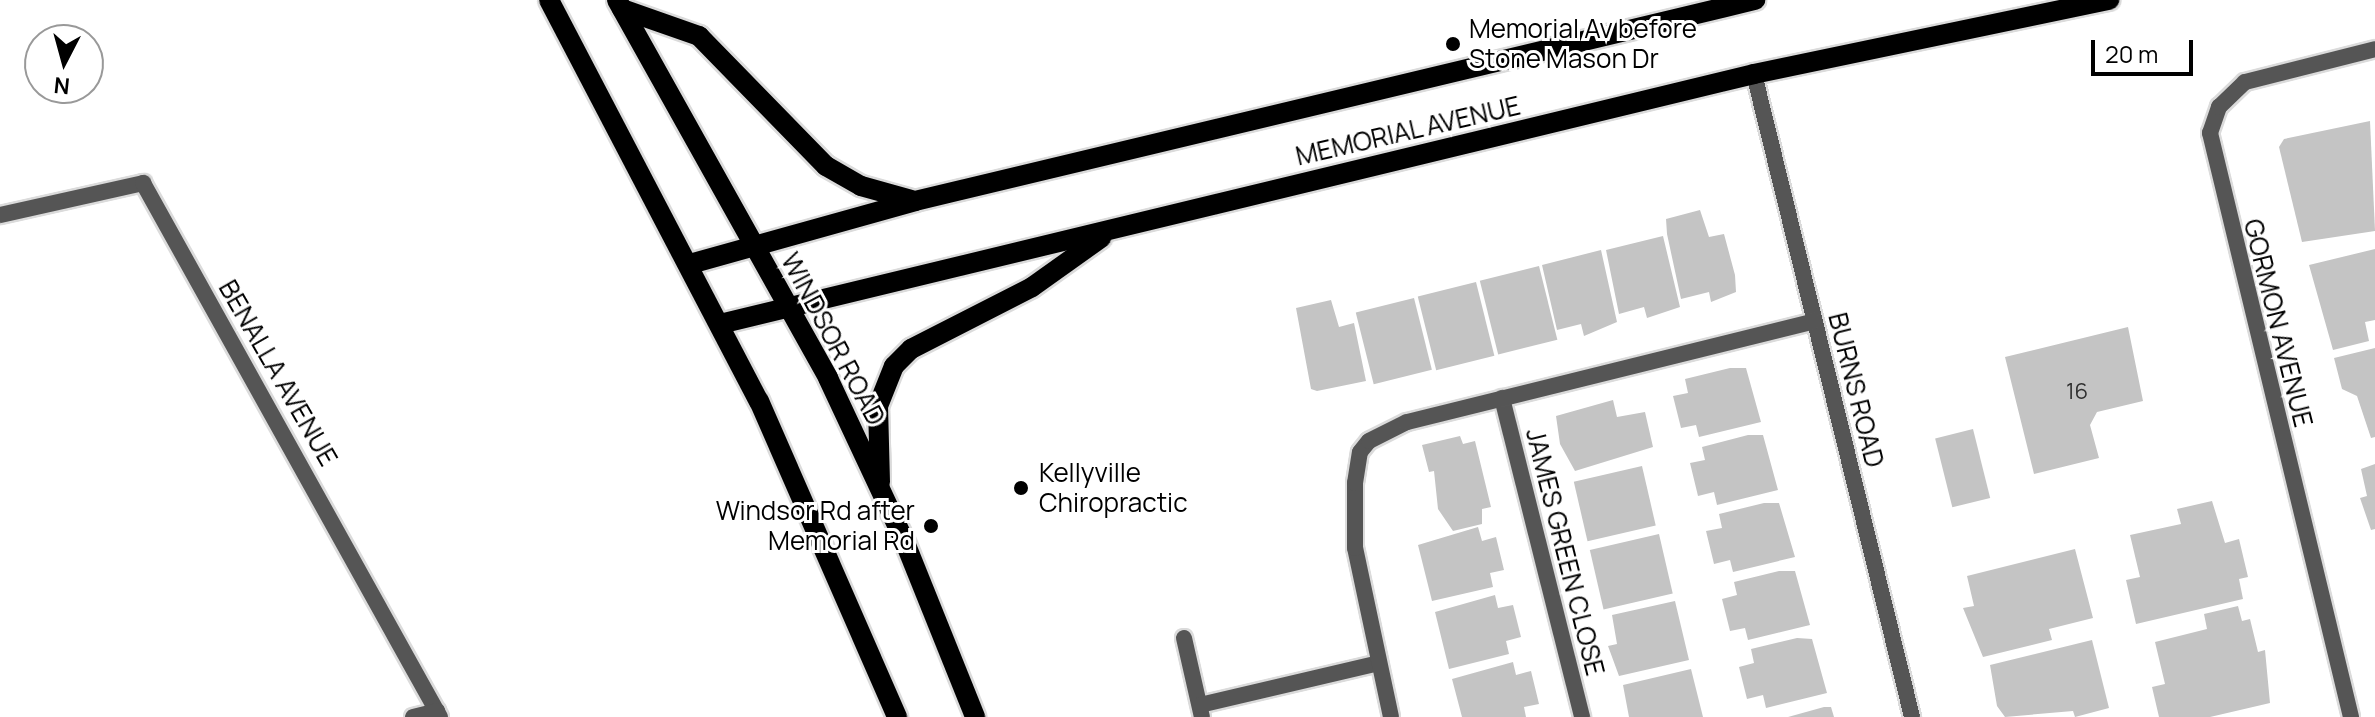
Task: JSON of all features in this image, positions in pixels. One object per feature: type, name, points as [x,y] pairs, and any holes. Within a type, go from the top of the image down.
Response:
[{"type":"main road","points":[[549,0],[720,324],[816,522],[897,717]]},
{"type":"main road","name":"MEMORIAL AVENUE","points":[[690,264],[915,201],[1697,7],[1755,0]]},
{"type":"main road","name":"MEMORIAL AVENUE","points":[[720,324],[1754,74],[2109,0]]},
{"type":"main road","points":[[620,4],[699,36],[826,166],[861,186],[915,201]]},
{"type":"main road","name":"WINDSOR ROAD","points":[[620,4],[788,308],[881,488],[975,717]]},
{"type":"main road","points":[[881,488],[878,406],[894,366],[911,349],[1032,287],[1111,231]]},
{"type":"street","name":"GORMON AVENUE","points":[[2351,717],[2210,133],[2219,107],[2245,82],[2375,49]]},
{"type":"street","name":"BURNS ROAD","points":[[1754,74],[1912,717]]},
{"type":"street","name":"BENALLA AVENUE","points":[[0,215],[143,183],[439,714]]},
{"type":"street","name":"JAMES GREEN CLOSE","points":[[1379,663],[1355,548],[1360,452],[1393,426],[1814,321]]},
{"type":"street","name":"JAMES GREEN CLOSE","points":[[1502,398],[1582,717]]},
{"type":"street","points":[[1184,638],[1201,711],[1379,663],[1391,717]]},
{"type":"street","points":[[413,717],[439,714]]},
{"type":"building","points":[[2370,121],[2375,231],[2302,242],[2279,147],[2284,139]]},
{"type":"building","points":[[1700,210],[1709,237],[1724,234],[1735,275],[1736,292],[1711,302],[1709,292],[1681,299],[1667,234],[1666,219]]},
{"type":"building","points":[[1663,236],[1680,307],[1647,318],[1644,307],[1619,314],[1606,250]]},
{"type":"building","points":[[2375,249],[2375,320],[2365,322],[2369,341],[2333,350],[2309,265]]},
{"type":"building","points":[[1601,250],[1617,322],[1584,336],[1581,324],[1557,330],[1542,265]]},
{"type":"building","points":[[1539,266],[1557,340],[1498,354],[1480,281]]},
{"type":"building","points":[[1476,282],[1494,356],[1436,370],[1418,297]]},
{"type":"building","points":[[1414,298],[1432,370],[1374,384],[1356,313]]},
{"type":"building","points":[[1331,300],[1339,327],[1354,323],[1366,381],[1317,391],[1311,389],[1296,308]]},
{"type":"building","points":[[2128,327],[2143,401],[2097,412],[2090,425],[2099,458],[2034,474],[2005,357]]},
{"type":"building","points":[[2375,348],[2375,437],[2371,438],[2357,396],[2342,389],[2334,358]]},
{"type":"building","points":[[1730,368],[1746,368],[1761,422],[1699,437],[1696,425],[1681,428],[1673,396],[1688,393],[1685,379]]},
{"type":"building","points":[[1613,400],[1617,417],[1645,412],[1653,447],[1575,471],[1560,444],[1556,416]]},
{"type":"building","points":[[1973,429],[1990,498],[1952,507],[1935,438]]},
{"type":"building","points":[[1748,435],[1763,435],[1778,490],[1717,505],[1714,492],[1698,496],[1690,463],[1705,460],[1702,447]]},
{"type":"building","points":[[1460,436],[1463,444],[1475,441],[1491,507],[1482,509],[1482,524],[1453,531],[1438,509],[1434,471],[1429,472],[1422,445]]},
{"type":"building","points":[[2375,464],[2375,529],[2371,530],[2360,498],[2367,496],[2361,469]]},
{"type":"building","points":[[1642,466],[1656,525],[1588,541],[1574,482]]},
{"type":"building","points":[[2212,501],[2225,543],[2239,539],[2248,577],[2239,579],[2243,599],[2136,624],[2126,580],[2140,577],[2130,535],[2181,524],[2177,509]]},
{"type":"building","points":[[1764,503],[1779,503],[1795,557],[1733,572],[1730,560],[1714,564],[1706,531],[1722,528],[1719,514]]},
{"type":"building","points":[[1478,527],[1482,541],[1496,537],[1504,570],[1490,573],[1493,587],[1432,601],[1418,545]]},
{"type":"building","points":[[1659,534],[1673,593],[1604,609],[1590,550]]},
{"type":"building","points":[[2075,549],[2093,618],[2049,629],[2052,640],[1983,657],[1963,608],[1974,606],[1967,576]]},
{"type":"building","points":[[1779,571],[1795,571],[1810,625],[1748,640],[1745,628],[1730,631],[1722,599],[1737,595],[1734,582]]},
{"type":"building","points":[[1495,595],[1498,608],[1513,605],[1521,637],[1506,641],[1509,654],[1449,669],[1435,612]]},
{"type":"building","points":[[1675,601],[1689,660],[1619,676],[1608,646],[1617,644],[1612,615]]},
{"type":"building","points":[[2238,606],[2242,621],[2250,619],[2258,652],[2265,650],[2270,703],[2210,717],[2159,717],[2152,687],[2165,684],[2155,642],[2207,629],[2204,614]]},
{"type":"building","points":[[1797,638],[1812,639],[1827,693],[1766,708],[1763,695],[1747,699],[1739,667],[1754,663],[1751,649]]},
{"type":"building","points":[[2092,640],[2109,708],[2075,717],[2073,711],[2005,717],[1997,706],[1990,665]]},
{"type":"building","points":[[1513,662],[1516,675],[1531,671],[1539,704],[1524,707],[1526,717],[1462,717],[1452,679]]},
{"type":"building","points":[[1691,669],[1703,717],[1629,717],[1623,685]]},
{"type":"building","points":[[1831,707],[1834,717],[1788,717]]},
{"type":"place","name":"Memorial Av before Stone Mason Dr","points":[[1453,44]]},
{"type":"place","name":"Kellyville Chiropractic","points":[[1021,488]]},
{"type":"place","name":"Windsor Rd after Memorial Rd","points":[[931,526]]}]
